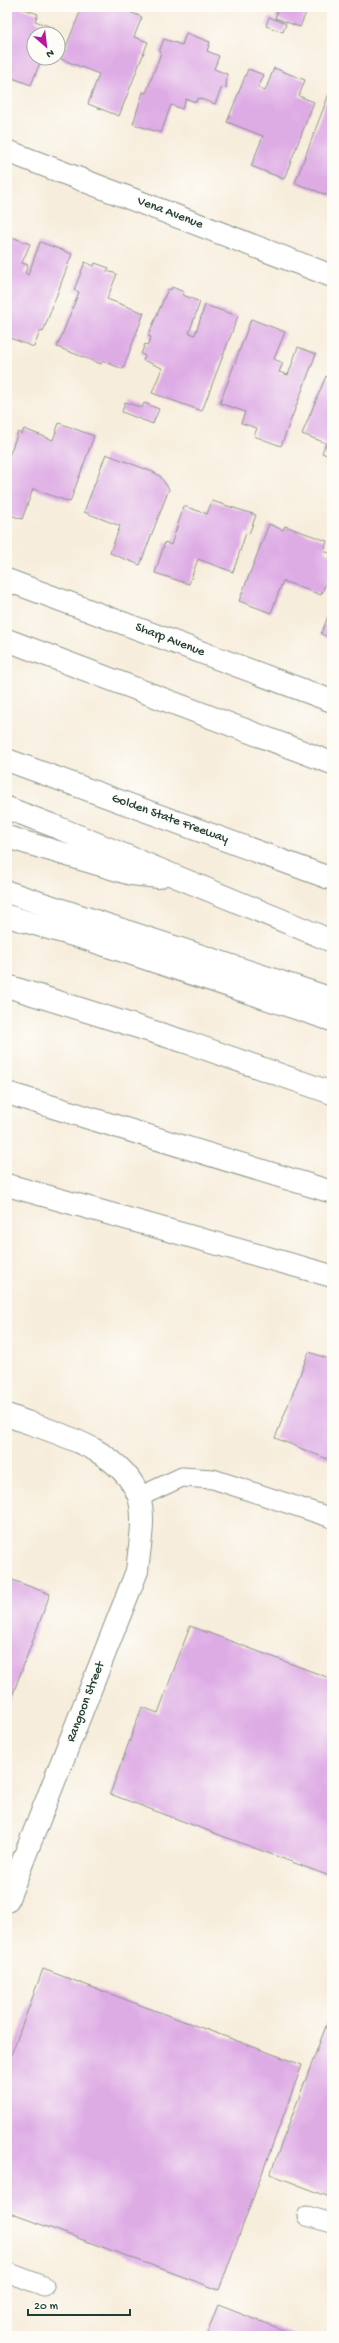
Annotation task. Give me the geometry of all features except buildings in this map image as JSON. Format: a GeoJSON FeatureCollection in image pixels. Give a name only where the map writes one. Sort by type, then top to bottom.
{"type":"FeatureCollection","features":[{"type":"Feature","properties":{"kind":"main road","name":"Vena Avenue"},"geometry":{"type":"LineString","coordinates":[[7,151],[332,276]]}},
{"type":"Feature","properties":{"kind":"main road","name":"Sharp Avenue"},"geometry":{"type":"LineString","coordinates":[[7,580],[332,701]]}},
{"type":"Feature","properties":{"kind":"main road"},"geometry":{"type":"LineString","coordinates":[[7,640],[332,763]]}},
{"type":"Feature","properties":{"kind":"main road","name":"Golden State Freeway"},"geometry":{"type":"LineString","coordinates":[[7,760],[332,879]]}},
{"type":"Feature","properties":{"kind":"main road"},"geometry":{"type":"LineString","coordinates":[[7,808],[332,941]]}},
{"type":"Feature","properties":{"kind":"main road"},"geometry":{"type":"LineString","coordinates":[[7,837],[131,874],[184,880]]}},
{"type":"Feature","properties":{"kind":"main road"},"geometry":{"type":"LineString","coordinates":[[7,892],[332,999]]}},
{"type":"Feature","properties":{"kind":"main road"},"geometry":{"type":"LineString","coordinates":[[7,916],[90,940],[332,1020]]}},
{"type":"Feature","properties":{"kind":"main road"},"geometry":{"type":"LineString","coordinates":[[7,986],[190,1043],[332,1093]]}},
{"type":"Feature","properties":{"kind":"main road"},"geometry":{"type":"LineString","coordinates":[[7,1094],[332,1192]]}},
{"type":"Feature","properties":{"kind":"main road"},"geometry":{"type":"LineString","coordinates":[[7,1185],[332,1276]]}},
{"type":"Feature","properties":{"kind":"main road"},"geometry":{"type":"LineString","coordinates":[[7,1415],[77,1442],[103,1455],[122,1470],[139,1497]]}},
{"type":"Feature","properties":{"kind":"main road","name":"Rangoon Street"},"geometry":{"type":"LineString","coordinates":[[7,1901],[13,1869],[137,1570],[142,1522],[139,1497]]}},
{"type":"Feature","properties":{"kind":"lane"},"geometry":{"type":"LineString","coordinates":[[139,1497],[182,1477],[213,1479],[332,1518]]}},
{"type":"Feature","properties":{"kind":"lane"},"geometry":{"type":"LineString","coordinates":[[307,2216],[332,2223]]}},
{"type":"Feature","properties":{"kind":"lane"},"geometry":{"type":"LineString","coordinates":[[7,2272],[44,2286]]}}]}
